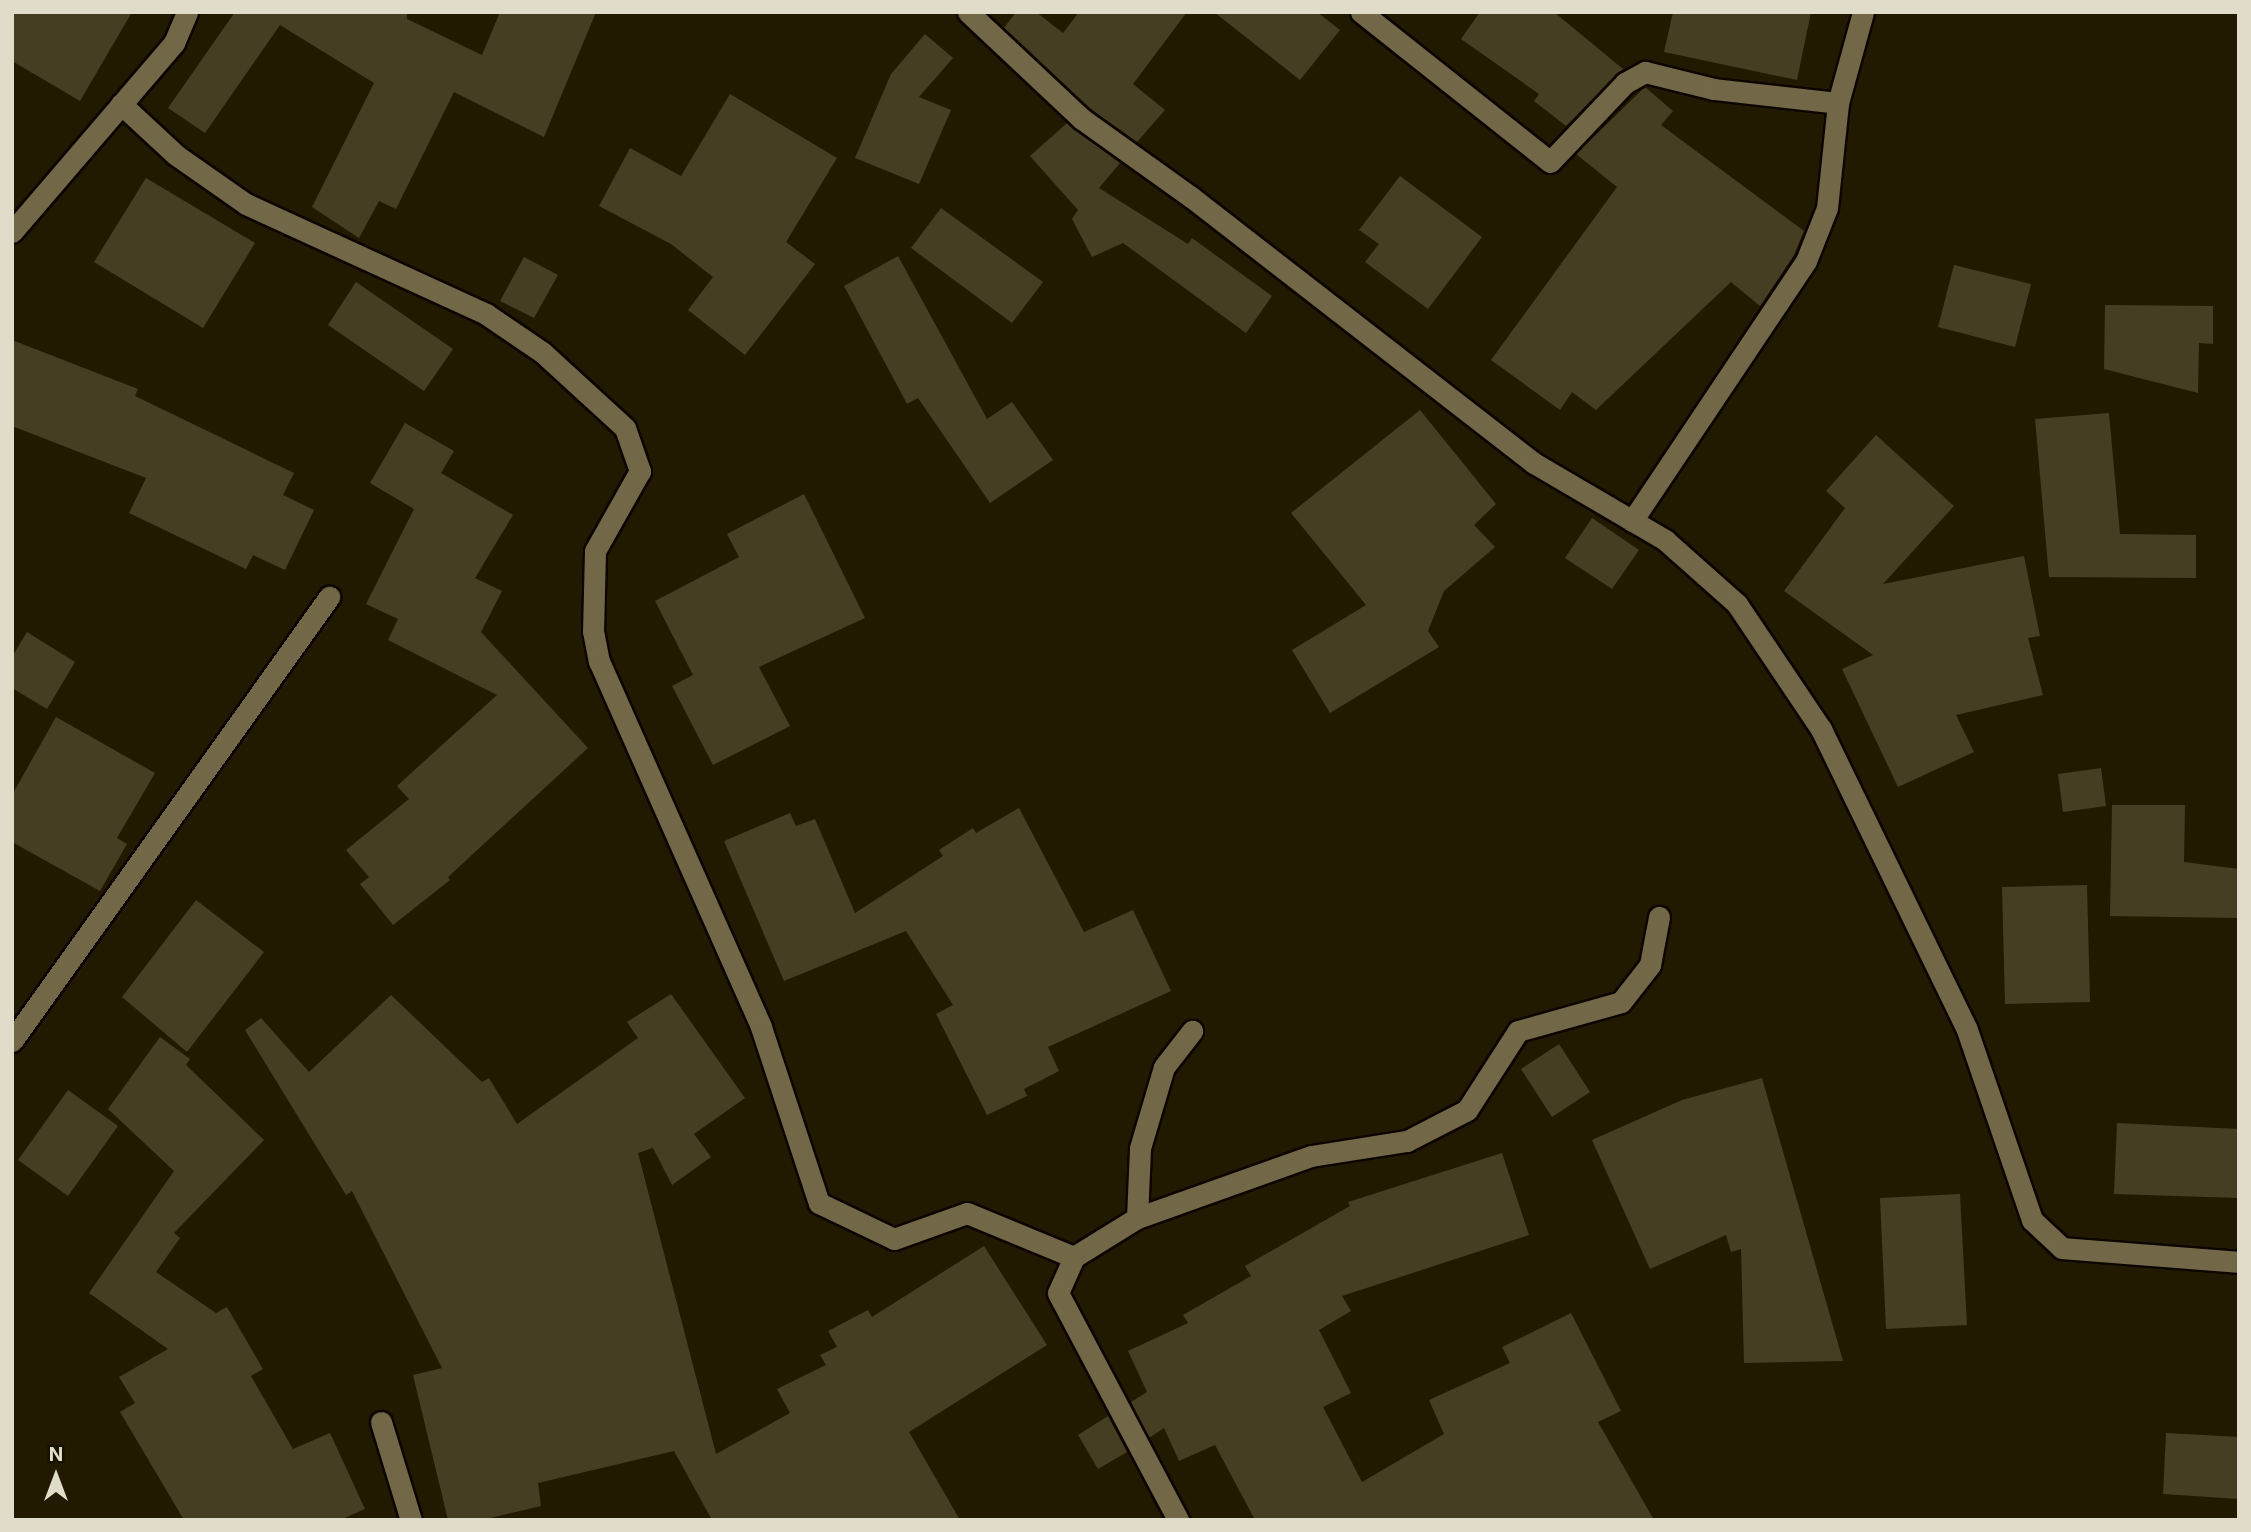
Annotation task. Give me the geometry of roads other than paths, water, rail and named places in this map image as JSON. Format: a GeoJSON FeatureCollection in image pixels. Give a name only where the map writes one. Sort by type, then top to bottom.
{"type":"FeatureCollection","features":[{"type":"Feature","properties":{"kind":"street"},"geometry":{"type":"LineString","coordinates":[[12,232],[174,43],[187,12]]}},
{"type":"Feature","properties":{"kind":"street"},"geometry":{"type":"LineString","coordinates":[[968,12],[1082,118],[1191,197],[1534,464],[1665,540],[1737,604],[1821,729],[1966,1027],[2032,1220],[2062,1248],[2239,1262]]}},
{"type":"Feature","properties":{"kind":"street"},"geometry":{"type":"LineString","coordinates":[[1361,12],[1550,162],[1625,83],[1645,72],[1714,89],[1839,103]]}},
{"type":"Feature","properties":{"kind":"street"},"geometry":{"type":"LineString","coordinates":[[1632,521],[1807,261],[1827,208],[1839,103],[1863,12]]}},
{"type":"Feature","properties":{"kind":"street"},"geometry":{"type":"LineString","coordinates":[[121,104],[176,155],[246,204],[486,314],[542,352],[625,428],[640,471],[595,551],[593,631],[599,661],[761,1027],[820,1203],[894,1240],[967,1213],[1074,1257]]}},
{"type":"Feature","properties":{"kind":"street"},"geometry":{"type":"LineString","coordinates":[[12,1041],[329,597]]}},
{"type":"Feature","properties":{"kind":"street"},"geometry":{"type":"LineString","coordinates":[[1178,1520],[1058,1293],[1074,1257],[1136,1217],[1311,1156],[1407,1141],[1467,1110],[1518,1031],[1621,1002],[1650,965],[1659,917]]}},
{"type":"Feature","properties":{"kind":"street"},"geometry":{"type":"LineString","coordinates":[[1136,1217],[1140,1148],[1164,1067],[1192,1031]]}},
{"type":"Feature","properties":{"kind":"street"},"geometry":{"type":"LineString","coordinates":[[382,1423],[411,1520]]}}]}
